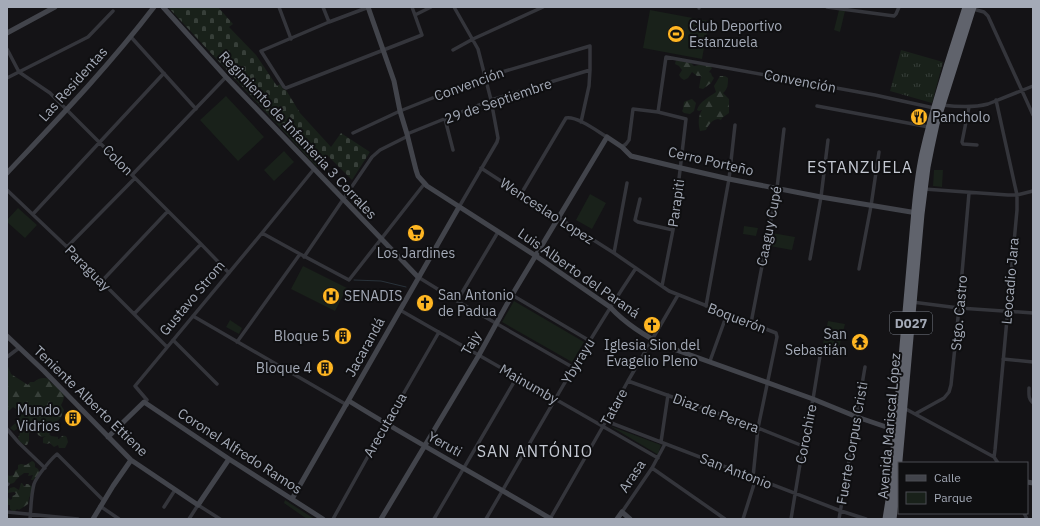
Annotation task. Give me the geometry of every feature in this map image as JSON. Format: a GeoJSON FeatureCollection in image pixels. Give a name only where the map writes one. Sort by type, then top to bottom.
{"type":"FeatureCollection","features":[{"type":"Feature","properties":{"kind":"highway","name":"Avenida Mariscal López"},"geometry":{"type":"LineString","coordinates":[[921,189],[942,105],[970,8]]}},
{"type":"Feature","properties":{"kind":"highway","name":"Avenida Mariscal López"},"geometry":{"type":"LineString","coordinates":[[886,519],[898,431],[921,189],[923,151],[934,108],[970,8]]}},
{"type":"Feature","properties":{"kind":"highway","name":"Avenida Mariscal López"},"geometry":{"type":"LineString","coordinates":[[899,462],[898,431],[903,407],[910,302]]}},
{"type":"Feature","properties":{"kind":"highway","name":"Avenida Mariscal López"},"geometry":{"type":"LineString","coordinates":[[893,519],[898,476]]}},
{"type":"Feature","properties":{"kind":"street"},"geometry":{"type":"LineString","coordinates":[[7,32],[55,7]]}},
{"type":"Feature","properties":{"kind":"street","name":"Las Residentas"},"geometry":{"type":"LineString","coordinates":[[7,173],[67,110],[131,37],[154,7]]}},
{"type":"Feature","properties":{"kind":"street","name":"Regimiento de Infanteria 3 Corrales"},"geometry":{"type":"LineString","coordinates":[[163,7],[226,78],[418,277]]}},
{"type":"Feature","properties":{"kind":"street"},"geometry":{"type":"LineString","coordinates":[[279,7],[291,39]]}},
{"type":"Feature","properties":{"kind":"street"},"geometry":{"type":"LineString","coordinates":[[323,7],[329,22]]}},
{"type":"Feature","properties":{"kind":"street"},"geometry":{"type":"LineString","coordinates":[[369,7],[329,22],[261,51],[284,87],[286,88],[422,35],[412,7]]}},
{"type":"Feature","properties":{"kind":"street","name":"Luis Alberto del Paraná"},"geometry":{"type":"LineString","coordinates":[[369,7],[394,81],[400,111],[416,170],[418,176],[425,183],[610,307],[619,317],[652,340],[898,431]]}},
{"type":"Feature","properties":{"kind":"street"},"geometry":{"type":"LineString","coordinates":[[415,15],[431,7]]}},
{"type":"Feature","properties":{"kind":"street"},"geometry":{"type":"LineString","coordinates":[[454,7],[478,49],[491,100],[498,138],[459,207]]}},
{"type":"Feature","properties":{"kind":"street"},"geometry":{"type":"LineString","coordinates":[[453,50],[473,39],[543,7]]}},
{"type":"Feature","properties":{"kind":"street"},"geometry":{"type":"LineString","coordinates":[[827,7],[894,16],[899,7]]}},
{"type":"Feature","properties":{"kind":"street"},"geometry":{"type":"LineString","coordinates":[[970,8],[984,12],[988,16],[1033,116]]}},
{"type":"Feature","properties":{"kind":"street"},"geometry":{"type":"LineString","coordinates":[[7,78],[88,36],[114,11]]}},
{"type":"Feature","properties":{"kind":"street"},"geometry":{"type":"LineString","coordinates":[[131,37],[196,109]]}},
{"type":"Feature","properties":{"kind":"street","name":"Convención"},"geometry":{"type":"LineString","coordinates":[[353,134],[400,111],[485,77],[590,46],[590,70]]}},
{"type":"Feature","properties":{"kind":"street","name":"Colon"},"geometry":{"type":"LineString","coordinates":[[7,49],[19,72],[50,93],[229,273]]}},
{"type":"Feature","properties":{"kind":"street","name":"Convención"},"geometry":{"type":"LineString","coordinates":[[658,112],[666,57],[875,95],[934,108]]}},
{"type":"Feature","properties":{"kind":"street"},"geometry":{"type":"LineString","coordinates":[[521,194],[566,118],[569,117],[581,122],[588,91],[590,70]]}},
{"type":"Feature","properties":{"kind":"street","name":"29 de Septiembre"},"geometry":{"type":"LineString","coordinates":[[304,257],[372,157],[380,150],[407,135],[491,100],[590,70]]}},
{"type":"Feature","properties":{"kind":"street"},"geometry":{"type":"LineString","coordinates":[[32,214],[164,73]]}},
{"type":"Feature","properties":{"kind":"street"},"geometry":{"type":"LineString","coordinates":[[67,247],[226,78]]}},
{"type":"Feature","properties":{"kind":"street"},"geometry":{"type":"LineString","coordinates":[[942,105],[969,107],[988,104],[1033,86]]}},
{"type":"Feature","properties":{"kind":"street","name":"Leocadio Jara"},"geometry":{"type":"LineString","coordinates":[[994,457],[1017,210],[1017,195],[996,100]]}},
{"type":"Feature","properties":{"kind":"street"},"geometry":{"type":"LineString","coordinates":[[817,106],[930,127]]}},
{"type":"Feature","properties":{"kind":"street"},"geometry":{"type":"LineString","coordinates":[[969,107],[962,142],[963,144],[977,145]]}},
{"type":"Feature","properties":{"kind":"street"},"geometry":{"type":"LineString","coordinates":[[622,147],[629,140],[633,109],[658,112]]}},
{"type":"Feature","properties":{"kind":"street","name":"Parapiti"},"geometry":{"type":"LineString","coordinates":[[658,112],[686,119],[681,168],[662,286]]}},
{"type":"Feature","properties":{"kind":"street"},"geometry":{"type":"LineString","coordinates":[[445,119],[453,150]]}},
{"type":"Feature","properties":{"kind":"street","name":"Cerro Porteño"},"geometry":{"type":"LineString","coordinates":[[581,122],[622,147],[631,156],[729,179],[918,214]]}},
{"type":"Feature","properties":{"kind":"street"},"geometry":{"type":"LineString","coordinates":[[706,306],[729,179],[735,125]]}},
{"type":"Feature","properties":{"kind":"street","name":"Caaguy Cupé"},"geometry":{"type":"LineString","coordinates":[[751,323],[777,188],[784,129]]}},
{"type":"Feature","properties":{"kind":"street","name":"Tajy"},"geometry":{"type":"LineString","coordinates":[[381,519],[606,137]]}},
{"type":"Feature","properties":{"kind":"street"},"geometry":{"type":"LineString","coordinates":[[810,259],[821,197],[828,140]]}},
{"type":"Feature","properties":{"kind":"street"},"geometry":{"type":"LineString","coordinates":[[859,269],[871,206],[879,152]]}},
{"type":"Feature","properties":{"kind":"street","name":"Wenceslao Lopez"},"geometry":{"type":"LineString","coordinates":[[481,168],[614,253]]}},
{"type":"Feature","properties":{"kind":"street","name":"Gustavo Strom"},"geometry":{"type":"LineString","coordinates":[[144,402],[147,400],[135,386],[314,169]]}},
{"type":"Feature","properties":{"kind":"street"},"geometry":{"type":"LineString","coordinates":[[262,233],[304,257],[350,280],[425,183]]}},
{"type":"Feature","properties":{"kind":"street"},"geometry":{"type":"LineString","coordinates":[[614,253],[627,183]]}},
{"type":"Feature","properties":{"kind":"street"},"geometry":{"type":"LineString","coordinates":[[921,189],[1008,195],[1017,195],[1033,191]]}},
{"type":"Feature","properties":{"kind":"street","name":"Paraguay"},"geometry":{"type":"LineString","coordinates":[[7,190],[67,247],[167,347]]}},
{"type":"Feature","properties":{"kind":"street","name":"Stgo. Castro"},"geometry":{"type":"LineString","coordinates":[[915,414],[944,398],[949,392],[951,385],[960,308],[969,193]]}},
{"type":"Feature","properties":{"kind":"street"},"geometry":{"type":"LineString","coordinates":[[640,199],[635,220],[672,230]]}},
{"type":"Feature","properties":{"kind":"street","name":"Jacarandá"},"geometry":{"type":"LineString","coordinates":[[292,499],[459,207]]}},
{"type":"Feature","properties":{"kind":"street"},"geometry":{"type":"LineString","coordinates":[[102,282],[168,211]]}},
{"type":"Feature","properties":{"kind":"street"},"geometry":{"type":"LineString","coordinates":[[457,301],[498,232]]}},
{"type":"Feature","properties":{"kind":"street"},"geometry":{"type":"LineString","coordinates":[[134,314],[201,244]]}},
{"type":"Feature","properties":{"kind":"street","name":"Boquerón"},"geometry":{"type":"LineString","coordinates":[[614,253],[669,291],[776,333],[777,337],[758,428],[754,478],[743,519]]}},
{"type":"Feature","properties":{"kind":"street"},"geometry":{"type":"LineString","coordinates":[[237,342],[300,254]]}},
{"type":"Feature","properties":{"kind":"street","name":"Ybyrayu"},"geometry":{"type":"LineString","coordinates":[[486,519],[610,307],[636,268]]}},
{"type":"Feature","properties":{"kind":"street"},"geometry":{"type":"LineString","coordinates":[[418,277],[574,368]]}},
{"type":"Feature","properties":{"kind":"street"},"geometry":{"type":"LineString","coordinates":[[512,295],[590,341]]}},
{"type":"Feature","properties":{"kind":"street","name":"Tatare"},"geometry":{"type":"LineString","coordinates":[[550,519],[628,380],[678,295]]}},
{"type":"Feature","properties":{"kind":"street"},"geometry":{"type":"LineString","coordinates":[[910,302],[1033,314]]}},
{"type":"Feature","properties":{"kind":"street","name":"Mainumby"},"geometry":{"type":"LineString","coordinates":[[400,310],[658,458]]}},
{"type":"Feature","properties":{"kind":"street"},"geometry":{"type":"LineString","coordinates":[[710,361],[728,314]]}},
{"type":"Feature","properties":{"kind":"street","name":"Yeruti"},"geometry":{"type":"LineString","coordinates":[[192,316],[503,490],[550,519]]}},
{"type":"Feature","properties":{"kind":"street","name":"Arecutacua"},"geometry":{"type":"LineString","coordinates":[[332,519],[439,332]]}},
{"type":"Feature","properties":{"kind":"street","name":"Teniente Alberto Ettiene"},"geometry":{"type":"LineString","coordinates":[[7,336],[131,460],[220,519]]}},
{"type":"Feature","properties":{"kind":"street"},"geometry":{"type":"LineString","coordinates":[[173,340],[217,384]]}},
{"type":"Feature","properties":{"kind":"street"},"geometry":{"type":"LineString","coordinates":[[7,357],[19,348]]}},
{"type":"Feature","properties":{"kind":"street","name":"Corochire"},"geometry":{"type":"LineString","coordinates":[[791,519],[803,446],[822,350]]}},
{"type":"Feature","properties":{"kind":"street"},"geometry":{"type":"LineString","coordinates":[[1003,359],[1033,362]]}},
{"type":"Feature","properties":{"kind":"street","name":"Fuerte Corpus Cristi"},"geometry":{"type":"LineString","coordinates":[[839,519],[865,367]]}},
{"type":"Feature","properties":{"kind":"street"},"geometry":{"type":"LineString","coordinates":[[434,519],[517,377]]}},
{"type":"Feature","properties":{"kind":"street","name":"Diaz de Perera"},"geometry":{"type":"LineString","coordinates":[[628,380],[803,446]]}},
{"type":"Feature","properties":{"kind":"street"},"geometry":{"type":"LineString","coordinates":[[1029,388],[1029,398],[1033,403]]}},
{"type":"Feature","properties":{"kind":"street","name":"Arasa"},"geometry":{"type":"LineString","coordinates":[[617,519],[658,458],[663,443],[668,395]]}},
{"type":"Feature","properties":{"kind":"street"},"geometry":{"type":"LineString","coordinates":[[108,437],[144,402]]}},
{"type":"Feature","properties":{"kind":"street","name":"Coronel Alfredo Ramos"},"geometry":{"type":"LineString","coordinates":[[144,402],[229,459],[323,519]]}},
{"type":"Feature","properties":{"kind":"street"},"geometry":{"type":"LineString","coordinates":[[903,407],[994,457],[997,462]]}},
{"type":"Feature","properties":{"kind":"street","name":"San Antonio"},"geometry":{"type":"LineString","coordinates":[[606,421],[840,511],[866,519]]}},
{"type":"Feature","properties":{"kind":"street"},"geometry":{"type":"LineString","coordinates":[[7,429],[45,468]]}},
{"type":"Feature","properties":{"kind":"street"},"geometry":{"type":"LineString","coordinates":[[30,519],[35,482],[56,455],[58,455],[104,501]]}},
{"type":"Feature","properties":{"kind":"street"},"geometry":{"type":"LineString","coordinates":[[189,519],[229,459]]}},
{"type":"Feature","properties":{"kind":"street"},"geometry":{"type":"LineString","coordinates":[[93,519],[131,460]]}},
{"type":"Feature","properties":{"kind":"street"},"geometry":{"type":"LineString","coordinates":[[652,468],[725,519]]}},
{"type":"Feature","properties":{"kind":"street"},"geometry":{"type":"LineString","coordinates":[[164,507],[175,490]]}},
{"type":"Feature","properties":{"kind":"street"},"geometry":{"type":"LineString","coordinates":[[100,506],[119,519]]}},
{"type":"Feature","properties":{"kind":"street"},"geometry":{"type":"LineString","coordinates":[[7,512],[78,519]]}},
{"type":"Feature","properties":{"kind":"street"},"geometry":{"type":"LineString","coordinates":[[622,512],[630,519]]}},
{"type":"Feature","properties":{"kind":"green space"},"geometry":{"type":"Polygon","coordinates":[[[168,7],[218,7],[233,24],[229,27],[256,55],[277,86],[280,84],[283,89],[286,90],[300,113],[331,147],[341,133],[370,152],[352,180],[327,155],[317,167],[168,7]]]}},
{"type":"Feature","properties":{"kind":"green space","name":"Club Deportivo Estanzuela"},"geometry":{"type":"Polygon","coordinates":[[[650,10],[709,21],[702,59],[643,48],[650,10]]]}},
{"type":"Feature","properties":{"kind":"green space"},"geometry":{"type":"Polygon","coordinates":[[[839,10],[845,11],[840,32],[834,30],[839,10]]]}},
{"type":"Feature","properties":{"kind":"green space"},"geometry":{"type":"Polygon","coordinates":[[[901,50],[943,62],[932,103],[890,91],[901,50]]]}},
{"type":"Feature","properties":{"kind":"green space"},"geometry":{"type":"Polygon","coordinates":[[[676,60],[691,63],[694,66],[709,63],[712,68],[709,72],[714,78],[711,83],[703,89],[699,88],[701,76],[697,76],[692,72],[688,78],[684,80],[679,75],[682,70],[675,64],[676,60]]]}},
{"type":"Feature","properties":{"kind":"green space"},"geometry":{"type":"Polygon","coordinates":[[[720,76],[725,76],[728,78],[727,88],[723,93],[729,99],[729,113],[721,120],[718,119],[712,121],[706,130],[700,131],[699,120],[702,110],[697,110],[698,107],[702,102],[716,92],[714,86],[720,76]]]}},
{"type":"Feature","properties":{"kind":"green space"},"geometry":{"type":"Polygon","coordinates":[[[226,96],[264,137],[238,161],[200,120],[226,96]]]}},
{"type":"Feature","properties":{"kind":"green space"},"geometry":{"type":"Polygon","coordinates":[[[692,99],[696,103],[694,111],[690,114],[684,113],[682,111],[684,102],[692,99]]]}},
{"type":"Feature","properties":{"kind":"green space"},"geometry":{"type":"Polygon","coordinates":[[[284,151],[294,162],[274,181],[264,170],[284,151]]]}},
{"type":"Feature","properties":{"kind":"green space"},"geometry":{"type":"Polygon","coordinates":[[[934,170],[943,170],[942,187],[933,186],[934,170]]]}},
{"type":"Feature","properties":{"kind":"green space"},"geometry":{"type":"Polygon","coordinates":[[[590,194],[606,203],[592,229],[576,220],[590,194]]]}},
{"type":"Feature","properties":{"kind":"green space"},"geometry":{"type":"Polygon","coordinates":[[[18,208],[37,225],[25,238],[7,222],[7,220],[18,208]]]}},
{"type":"Feature","properties":{"kind":"green space"},"geometry":{"type":"Polygon","coordinates":[[[744,226],[758,228],[756,236],[743,234],[744,226]]]}},
{"type":"Feature","properties":{"kind":"green space"},"geometry":{"type":"Polygon","coordinates":[[[772,233],[795,237],[792,250],[770,246],[772,233]]]}},
{"type":"Feature","properties":{"kind":"green space"},"geometry":{"type":"Polygon","coordinates":[[[303,266],[347,288],[335,311],[291,289],[303,266]]]}},
{"type":"Feature","properties":{"kind":"green space"},"geometry":{"type":"Polygon","coordinates":[[[514,301],[584,342],[572,362],[502,322],[514,301]]]}},
{"type":"Feature","properties":{"kind":"green space"},"geometry":{"type":"Polygon","coordinates":[[[230,320],[242,328],[239,334],[226,327],[230,320]]]}},
{"type":"Feature","properties":{"kind":"green space"},"geometry":{"type":"Polygon","coordinates":[[[828,321],[845,324],[838,352],[822,348],[828,321]]]}},
{"type":"Feature","properties":{"kind":"green space"},"geometry":{"type":"Polygon","coordinates":[[[7,364],[11,374],[28,385],[30,382],[47,378],[65,393],[61,405],[64,410],[62,416],[54,423],[54,428],[49,434],[51,436],[58,437],[58,439],[62,436],[66,436],[68,442],[65,448],[59,448],[58,445],[54,447],[50,443],[43,443],[43,438],[46,436],[42,437],[38,435],[37,431],[39,424],[29,433],[29,441],[27,445],[20,442],[18,438],[20,433],[24,431],[24,428],[28,425],[25,421],[14,431],[10,428],[19,420],[20,415],[19,411],[13,407],[7,411],[7,364]]]}},
{"type":"Feature","properties":{"kind":"green space"},"geometry":{"type":"Polygon","coordinates":[[[610,426],[661,445],[658,454],[657,454],[610,426]]]}},
{"type":"Feature","properties":{"kind":"green space"},"geometry":{"type":"Polygon","coordinates":[[[32,461],[40,473],[33,480],[31,480],[33,475],[28,476],[29,473],[24,473],[13,483],[7,483],[7,475],[14,475],[15,471],[18,469],[18,465],[26,465],[32,461]]]}},
{"type":"Feature","properties":{"kind":"green space"},"geometry":{"type":"Polygon","coordinates":[[[21,483],[25,487],[26,484],[28,484],[34,488],[28,504],[14,512],[10,509],[10,505],[7,505],[7,496],[10,500],[16,493],[7,492],[10,488],[14,487],[19,490],[21,483]]]}},
{"type":"Feature","properties":{"kind":"green space"},"geometry":{"type":"Polygon","coordinates":[[[285,500],[313,518],[307,519],[284,503],[285,500]]]}},
{"type":"Feature","properties":{"kind":"waterway"},"geometry":{"type":"LineString","coordinates":[[354,280],[381,281],[406,287]]}},
{"type":"Feature","properties":{"kind":"place","name":"Club Deportivo Estanzuela"},"geometry":{"type":"Point","coordinates":[676,34]}},
{"type":"Feature","properties":{"kind":"place","name":"Pancholo"},"geometry":{"type":"Point","coordinates":[919,117]}},
{"type":"Feature","properties":{"kind":"place","name":"Los Jardines"},"geometry":{"type":"Point","coordinates":[416,233]}},
{"type":"Feature","properties":{"kind":"place","name":"SENADIS"},"geometry":{"type":"Point","coordinates":[331,296]}},
{"type":"Feature","properties":{"kind":"place","name":"San Antonio de Padua"},"geometry":{"type":"Point","coordinates":[425,303]}},
{"type":"Feature","properties":{"kind":"place","name":"Iglesia Sion del Evagelio Pleno"},"geometry":{"type":"Point","coordinates":[652,325]}},
{"type":"Feature","properties":{"kind":"place","name":"Bloque 5"},"geometry":{"type":"Point","coordinates":[343,336]}},
{"type":"Feature","properties":{"kind":"place","name":"San Sebastián"},"geometry":{"type":"Point","coordinates":[860,342]}},
{"type":"Feature","properties":{"kind":"place","name":"Bloque 4"},"geometry":{"type":"Point","coordinates":[325,368]}},
{"type":"Feature","properties":{"kind":"place","name":"Mundo Vidrios"},"geometry":{"type":"Point","coordinates":[73,418]}},
{"type":"Feature","properties":{"kind":"district","name":"ESTANZUELA"},"geometry":{"type":"Point","coordinates":[860,167]}},
{"type":"Feature","properties":{"kind":"district","name":"SAN ANTÓNIO"},"geometry":{"type":"Point","coordinates":[535,451]}}]}
